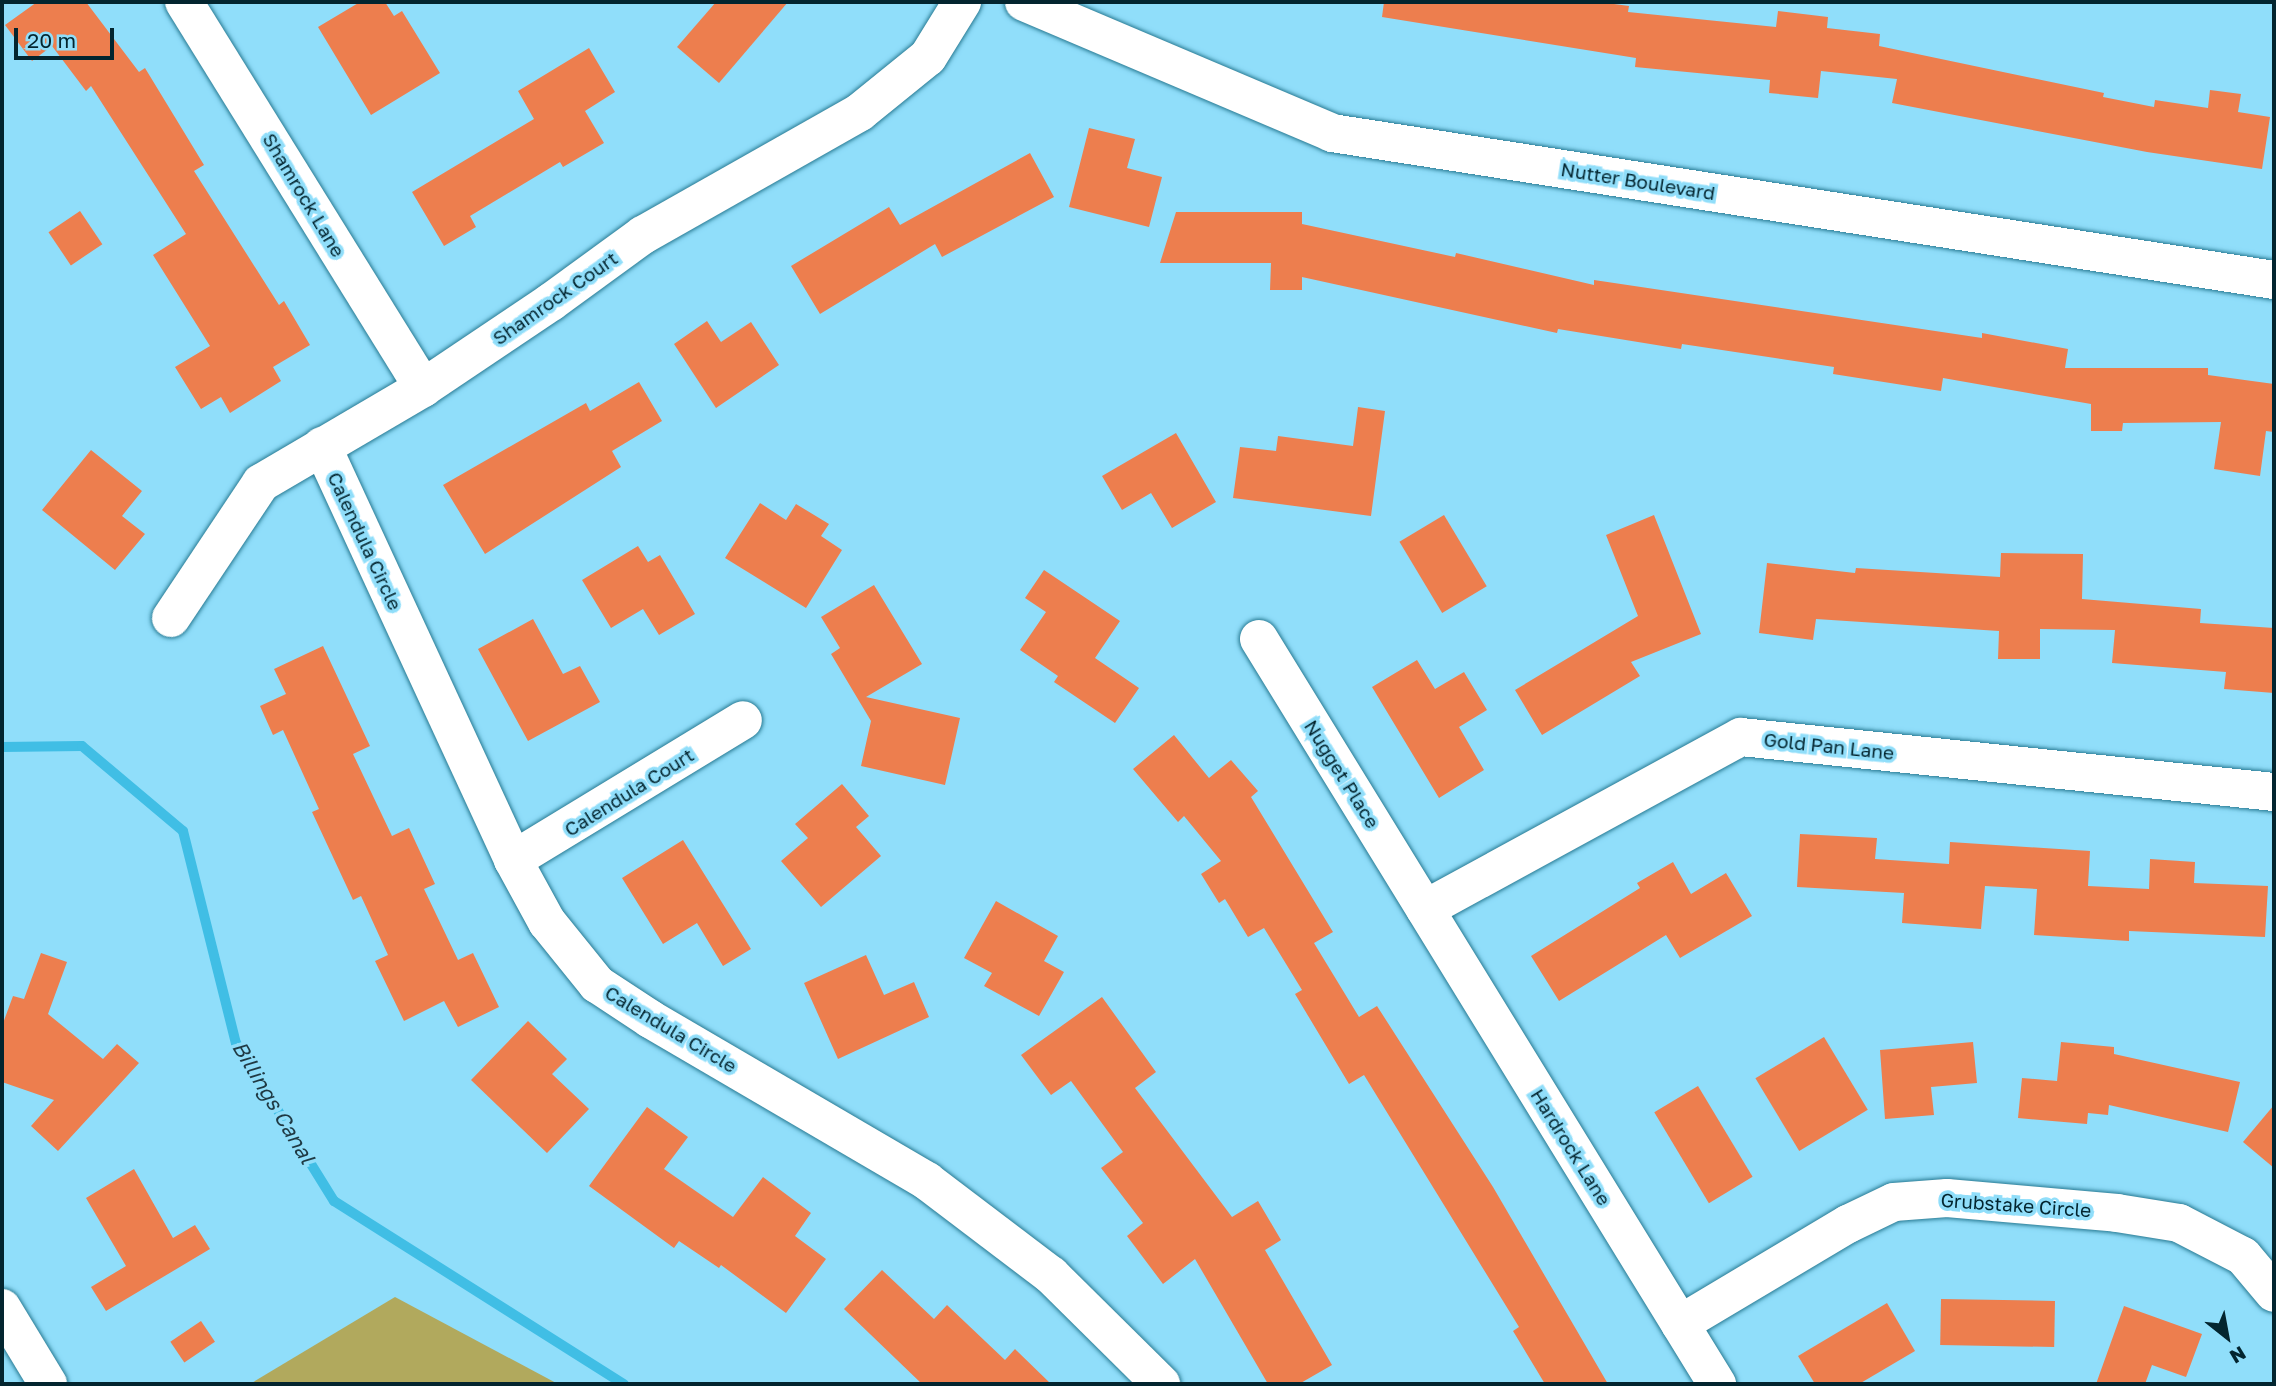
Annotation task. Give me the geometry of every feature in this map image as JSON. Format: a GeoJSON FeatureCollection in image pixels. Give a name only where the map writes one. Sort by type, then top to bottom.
{"type":"FeatureCollection","features":[{"type":"Feature","properties":{"kind":"street","name":"Shamrock Lane"},"geometry":{"type":"LineString","coordinates":[[184,2],[423,388]]}},
{"type":"Feature","properties":{"kind":"street","name":"Shamrock Court"},"geometry":{"type":"LineString","coordinates":[[171,618],[261,483],[423,388],[643,235],[860,112],[928,57],[962,2]]}},
{"type":"Feature","properties":{"kind":"street","name":"Nutter Boulevard"},"geometry":{"type":"LineString","coordinates":[[1024,2],[1332,133],[2274,280]]}},
{"type":"Feature","properties":{"kind":"street","name":"Calendula Circle"},"geometry":{"type":"LineString","coordinates":[[322,446],[513,860],[547,922],[597,984],[650,1019],[928,1181],[1051,1275],[1161,1384]]}},
{"type":"Feature","properties":{"kind":"street","name":"Nugget Place"},"geometry":{"type":"LineString","coordinates":[[1259,639],[1425,909]]}},
{"type":"Feature","properties":{"kind":"street","name":"Calendula Court"},"geometry":{"type":"LineString","coordinates":[[513,860],[543,845],[743,720]]}},
{"type":"Feature","properties":{"kind":"street","name":"Gold Pan Lane"},"geometry":{"type":"LineString","coordinates":[[1425,909],[1741,737],[2274,792]]}},
{"type":"Feature","properties":{"kind":"street","name":"Hardrock Lane"},"geometry":{"type":"LineString","coordinates":[[1425,909],[1717,1384]]}},
{"type":"Feature","properties":{"kind":"street","name":"Grubstake Circle"},"geometry":{"type":"LineString","coordinates":[[1680,1324],[1848,1224],[1894,1202],[1947,1198],[2117,1213],[2179,1223],[2243,1256],[2274,1293]]}},
{"type":"Feature","properties":{"kind":"street"},"geometry":{"type":"LineString","coordinates":[[2,1308],[48,1384]]}},
{"type":"Feature","properties":{"kind":"shaded area"},"geometry":{"type":"Polygon","coordinates":[[[395,1297],[558,1384],[250,1384],[395,1297]]]}},
{"type":"Feature","properties":{"kind":"building"},"geometry":{"type":"Polygon","coordinates":[[[37,2],[86,2],[139,72],[145,68],[204,165],[194,171],[279,305],[284,301],[310,345],[273,367],[281,381],[230,413],[221,397],[201,409],[175,367],[210,346],[153,255],[186,234],[91,86],[86,91],[52,46],[32,61],[5,25],[37,2]]]}},
{"type":"Feature","properties":{"kind":"building"},"geometry":{"type":"Polygon","coordinates":[[[360,2],[385,2],[394,16],[402,11],[440,73],[371,115],[318,27],[360,2]]]}},
{"type":"Feature","properties":{"kind":"building"},"geometry":{"type":"Polygon","coordinates":[[[716,2],[788,2],[719,83],[677,47],[716,2]]]}},
{"type":"Feature","properties":{"kind":"building"},"geometry":{"type":"Polygon","coordinates":[[[1384,2],[1599,2],[1629,6],[1628,12],[1776,27],[1778,11],[1828,17],[1827,28],[1880,34],[1879,46],[2104,93],[2103,97],[2154,107],[2155,100],[2208,108],[2210,90],[2241,94],[2238,112],[2270,117],[2262,169],[2147,152],[1892,103],[1897,79],[1821,71],[1818,98],[1769,93],[1770,80],[1635,67],[1636,58],[1382,17],[1384,2]]]}},
{"type":"Feature","properties":{"kind":"building"},"geometry":{"type":"Polygon","coordinates":[[[589,48],[615,92],[585,111],[604,143],[563,167],[560,162],[470,216],[476,227],[444,246],[412,192],[534,119],[518,91],[589,48]]]}},
{"type":"Feature","properties":{"kind":"building"},"geometry":{"type":"Polygon","coordinates":[[[1089,128],[1135,139],[1127,168],[1162,177],[1149,227],[1069,207],[1089,128]]]}},
{"type":"Feature","properties":{"kind":"building"},"geometry":{"type":"Polygon","coordinates":[[[1030,153],[1054,197],[942,257],[935,244],[820,314],[791,266],[889,207],[900,225],[1030,153]]]}},
{"type":"Feature","properties":{"kind":"building"},"geometry":{"type":"Polygon","coordinates":[[[80,211],[102,244],[71,265],[48,232],[80,211]]]}},
{"type":"Feature","properties":{"kind":"building"},"geometry":{"type":"Polygon","coordinates":[[[1176,212],[1302,212],[1302,224],[1455,257],[1456,253],[1594,285],[1594,280],[1982,338],[1982,333],[2068,349],[2065,368],[2208,368],[2208,375],[2274,384],[2274,432],[2266,431],[2260,476],[2214,469],[2221,422],[2123,423],[2122,431],[2091,431],[2091,404],[1943,378],[1941,391],[1833,374],[1834,367],[1682,344],[1681,349],[1558,329],[1557,333],[1302,277],[1302,290],[1270,290],[1271,263],[1160,263],[1176,212]]]}},
{"type":"Feature","properties":{"kind":"building"},"geometry":{"type":"Polygon","coordinates":[[[707,321],[721,342],[751,322],[779,365],[716,408],[674,344],[707,321]]]}},
{"type":"Feature","properties":{"kind":"building"},"geometry":{"type":"Polygon","coordinates":[[[639,382],[662,421],[612,451],[621,467],[485,554],[443,485],[586,403],[590,411],[639,382]]]}},
{"type":"Feature","properties":{"kind":"building"},"geometry":{"type":"Polygon","coordinates":[[[1358,407],[1385,411],[1371,516],[1233,498],[1240,447],[1276,451],[1278,436],[1353,446],[1358,407]]]}},
{"type":"Feature","properties":{"kind":"building"},"geometry":{"type":"Polygon","coordinates":[[[1176,433],[1216,502],[1172,528],[1151,493],[1122,510],[1102,476],[1176,433]]]}},
{"type":"Feature","properties":{"kind":"building"},"geometry":{"type":"Polygon","coordinates":[[[91,450],[142,491],[122,516],[145,534],[115,570],[42,510],[91,450]]]}},
{"type":"Feature","properties":{"kind":"building"},"geometry":{"type":"Polygon","coordinates":[[[760,503],[786,520],[796,504],[829,524],[821,536],[842,550],[806,608],[725,558],[760,503]]]}},
{"type":"Feature","properties":{"kind":"building"},"geometry":{"type":"Polygon","coordinates":[[[1444,515],[1487,586],[1442,613],[1399,542],[1444,515]]]}},
{"type":"Feature","properties":{"kind":"building"},"geometry":{"type":"Polygon","coordinates":[[[1654,515],[1701,634],[1631,662],[1640,676],[1542,735],[1515,690],[1638,616],[1606,535],[1654,515]]]}},
{"type":"Feature","properties":{"kind":"building"},"geometry":{"type":"Polygon","coordinates":[[[638,546],[648,562],[660,555],[695,614],[659,635],[643,609],[611,628],[582,580],[638,546]]]}},
{"type":"Feature","properties":{"kind":"building"},"geometry":{"type":"Polygon","coordinates":[[[2001,553],[2083,554],[2082,599],[2201,609],[2200,623],[2274,628],[2274,693],[2224,689],[2226,672],[2112,663],[2115,630],[2040,629],[2040,659],[1998,659],[1999,631],[1816,619],[1813,640],[1759,633],[1767,563],[1855,573],[1856,568],[2000,577],[2001,553]]]}},
{"type":"Feature","properties":{"kind":"building"},"geometry":{"type":"Polygon","coordinates":[[[1044,570],[1120,621],[1095,658],[1139,688],[1115,723],[1054,682],[1058,676],[1020,650],[1046,612],[1025,598],[1044,570]]]}},
{"type":"Feature","properties":{"kind":"building"},"geometry":{"type":"Polygon","coordinates":[[[874,585],[922,664],[866,697],[960,718],[945,785],[861,766],[871,721],[831,654],[840,648],[821,617],[874,585]]]}},
{"type":"Feature","properties":{"kind":"building"},"geometry":{"type":"Polygon","coordinates":[[[533,619],[563,674],[580,666],[600,702],[528,741],[478,649],[533,619]]]}},
{"type":"Feature","properties":{"kind":"building"},"geometry":{"type":"Polygon","coordinates":[[[323,646],[370,746],[353,754],[392,836],[409,828],[435,884],[424,889],[458,960],[473,953],[499,1007],[458,1027],[444,1001],[404,1021],[375,961],[388,955],[361,896],[353,900],[312,812],[319,809],[283,730],[273,735],[260,706],[286,694],[274,669],[323,646]]]}},
{"type":"Feature","properties":{"kind":"building"},"geometry":{"type":"Polygon","coordinates":[[[1417,660],[1435,689],[1464,672],[1487,710],[1459,727],[1484,770],[1439,798],[1372,687],[1417,660]]]}},
{"type":"Feature","properties":{"kind":"building"},"geometry":{"type":"Polygon","coordinates":[[[1174,735],[1209,778],[1231,760],[1258,791],[1251,797],[1333,932],[1314,943],[1359,1017],[1377,1006],[1493,1187],[1608,1384],[1545,1384],[1513,1331],[1519,1327],[1364,1075],[1349,1084],[1295,994],[1302,990],[1264,928],[1248,937],[1225,899],[1219,903],[1201,874],[1221,861],[1184,816],[1178,822],[1133,769],[1174,735]]]}},
{"type":"Feature","properties":{"kind":"building"},"geometry":{"type":"Polygon","coordinates":[[[842,784],[869,816],[856,827],[881,856],[821,907],[781,861],[808,838],[795,824],[842,784]]]}},
{"type":"Feature","properties":{"kind":"building"},"geometry":{"type":"Polygon","coordinates":[[[1800,834],[1877,838],[1875,859],[1949,864],[1950,842],[2090,851],[2088,886],[2149,889],[2150,859],[2195,862],[2194,883],[2268,886],[2265,937],[2129,931],[2129,941],[2034,935],[2037,889],[1985,886],[1981,929],[1902,923],[1904,893],[1797,887],[1800,834]]]}},
{"type":"Feature","properties":{"kind":"building"},"geometry":{"type":"Polygon","coordinates":[[[683,840],[751,949],[723,966],[697,923],[663,944],[622,878],[683,840]]]}},
{"type":"Feature","properties":{"kind":"building"},"geometry":{"type":"Polygon","coordinates":[[[1673,862],[1691,894],[1726,873],[1752,916],[1680,958],[1666,935],[1559,1001],[1531,956],[1640,888],[1637,883],[1673,862]]]}},
{"type":"Feature","properties":{"kind":"building"},"geometry":{"type":"Polygon","coordinates":[[[996,901],[1058,936],[1044,961],[1064,972],[1039,1016],[984,986],[992,973],[964,958],[996,901]]]}},
{"type":"Feature","properties":{"kind":"building"},"geometry":{"type":"Polygon","coordinates":[[[41,953],[67,962],[48,1014],[103,1059],[117,1044],[139,1063],[58,1151],[31,1126],[54,1100],[2,1082],[2,1026],[13,996],[24,999],[41,953]]]}},
{"type":"Feature","properties":{"kind":"building"},"geometry":{"type":"Polygon","coordinates":[[[866,955],[884,995],[914,982],[929,1017],[838,1059],[804,983],[866,955]]]}},
{"type":"Feature","properties":{"kind":"building"},"geometry":{"type":"Polygon","coordinates":[[[1102,997],[1156,1072],[1135,1088],[1232,1217],[1258,1201],[1281,1240],[1265,1250],[1332,1365],[1299,1384],[1268,1384],[1195,1259],[1163,1284],[1127,1236],[1143,1223],[1101,1168],[1123,1152],[1071,1081],[1051,1095],[1021,1055],[1102,997]]]}},
{"type":"Feature","properties":{"kind":"building"},"geometry":{"type":"Polygon","coordinates":[[[528,1021],[567,1059],[552,1074],[589,1109],[547,1153],[471,1080],[528,1021]]]}},
{"type":"Feature","properties":{"kind":"building"},"geometry":{"type":"Polygon","coordinates":[[[1824,1037],[1868,1110],[1799,1151],[1755,1078],[1824,1037]]]}},
{"type":"Feature","properties":{"kind":"building"},"geometry":{"type":"Polygon","coordinates":[[[1973,1042],[1977,1083],[1931,1087],[1934,1115],[1885,1119],[1880,1050],[1973,1042]]]}},
{"type":"Feature","properties":{"kind":"building"},"geometry":{"type":"Polygon","coordinates":[[[2061,1042],[2114,1047],[2114,1054],[2240,1082],[2228,1132],[2109,1105],[2108,1115],[2088,1113],[2087,1124],[2018,1118],[2022,1078],[2057,1081],[2061,1042]]]}},
{"type":"Feature","properties":{"kind":"building"},"geometry":{"type":"Polygon","coordinates":[[[1698,1086],[1753,1177],[1709,1203],[1654,1112],[1698,1086]]]}},
{"type":"Feature","properties":{"kind":"building"},"geometry":{"type":"Polygon","coordinates":[[[2274,1105],[2274,1168],[2243,1142],[2274,1105]]]}},
{"type":"Feature","properties":{"kind":"building"},"geometry":{"type":"Polygon","coordinates":[[[647,1107],[688,1137],[664,1169],[733,1217],[763,1177],[811,1213],[795,1236],[826,1259],[786,1313],[721,1265],[719,1268],[679,1241],[674,1248],[589,1186],[647,1107]]]}},
{"type":"Feature","properties":{"kind":"building"},"geometry":{"type":"Polygon","coordinates":[[[134,1169],[173,1238],[195,1225],[210,1249],[106,1311],[91,1287],[126,1266],[86,1198],[134,1169]]]}},
{"type":"Feature","properties":{"kind":"building"},"geometry":{"type":"Polygon","coordinates":[[[882,1270],[934,1319],[947,1305],[1005,1360],[1015,1349],[1051,1384],[922,1384],[844,1309],[882,1270]]]}},
{"type":"Feature","properties":{"kind":"building"},"geometry":{"type":"Polygon","coordinates":[[[1941,1299],[2055,1301],[2054,1347],[1940,1345],[1941,1299]]]}},
{"type":"Feature","properties":{"kind":"building"},"geometry":{"type":"Polygon","coordinates":[[[1887,1303],[1915,1351],[1859,1384],[1815,1384],[1798,1356],[1887,1303]]]}},
{"type":"Feature","properties":{"kind":"building"},"geometry":{"type":"Polygon","coordinates":[[[2124,1306],[2202,1334],[2186,1377],[2152,1365],[2145,1384],[2096,1384],[2124,1306]]]}},
{"type":"Feature","properties":{"kind":"building"},"geometry":{"type":"Polygon","coordinates":[[[201,1321],[215,1342],[184,1362],[170,1342],[201,1321]]]}},
{"type":"Feature","properties":{"kind":"waterway","name":"Billings Canal"},"geometry":{"type":"LineString","coordinates":[[2,747],[82,746],[183,831],[236,1043],[334,1201],[624,1384]]}}]}
